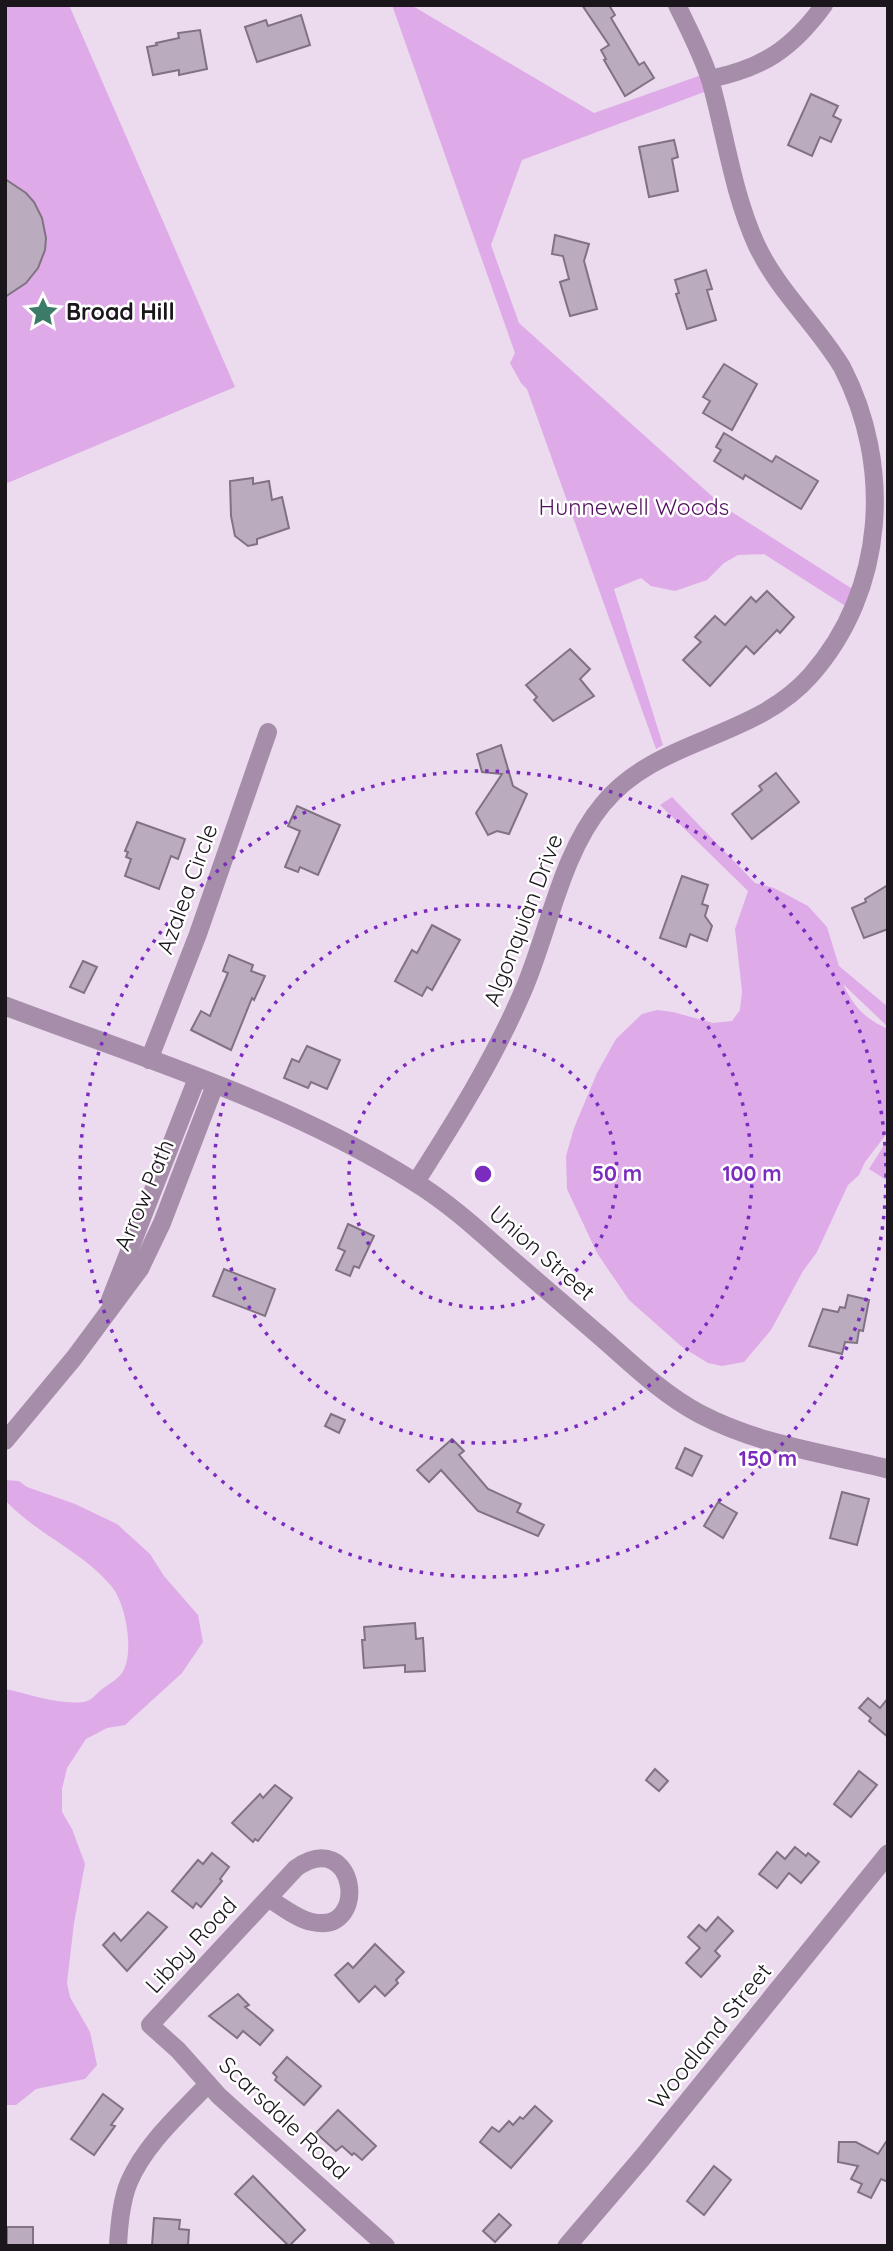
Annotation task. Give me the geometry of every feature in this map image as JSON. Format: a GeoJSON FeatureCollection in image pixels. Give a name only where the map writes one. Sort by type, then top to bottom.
{"type":"FeatureCollection","features":[{"type":"Feature","properties":{"kind":"street","name":"Algonquian Drive"},"geometry":{"type":"LineString","coordinates":[[416,1182],[484,1070],[511,1019],[545,937],[574,851],[593,818],[618,788],[650,765],[669,754],[754,719],[792,693],[809,677],[838,640],[861,598],[869,574],[879,523],[879,497],[876,454],[863,410],[842,367],[781,288],[757,245],[737,191],[710,79],[677,5]]}},
{"type":"Feature","properties":{"kind":"street"},"geometry":{"type":"LineString","coordinates":[[710,79],[747,70],[782,51],[812,22],[824,5]]}},
{"type":"Feature","properties":{"kind":"street","name":"Azalea Circle"},"geometry":{"type":"LineString","coordinates":[[149,1060],[198,934],[268,732]]}},
{"type":"Feature","properties":{"kind":"street","name":"Union Street"},"geometry":{"type":"LineString","coordinates":[[5,1006],[314,1125],[416,1182],[467,1220],[654,1383],[689,1407],[724,1426],[779,1444],[888,1469]]}},
{"type":"Feature","properties":{"kind":"street","name":"Arrow Path"},"geometry":{"type":"LineString","coordinates":[[5,1441],[125,1291],[152,1246],[206,1082]]}},
{"type":"Feature","properties":{"kind":"street","name":"Woodland Street"},"geometry":{"type":"LineString","coordinates":[[567,2246],[642,2158],[888,1854]]}},
{"type":"Feature","properties":{"kind":"street","name":"Libby Road"},"geometry":{"type":"LineString","coordinates":[[150,2025],[268,1898],[296,1868],[305,1861],[327,1860],[338,1864],[351,1884],[347,1906],[332,1920],[321,1923],[310,1922],[268,1898]]}},
{"type":"Feature","properties":{"kind":"street","name":"Scarsdale Road"},"geometry":{"type":"LineString","coordinates":[[150,2025],[178,2050],[208,2084],[386,2246]]}},
{"type":"Feature","properties":{"kind":"street"},"geometry":{"type":"LineString","coordinates":[[118,2246],[123,2202],[137,2168],[161,2134],[208,2084]]}},
{"type":"Feature","properties":{"kind":"green space"},"geometry":{"type":"Polygon","coordinates":[[[5,5],[69,5],[235,387],[5,484],[5,5]]]}},
{"type":"Feature","properties":{"kind":"green space","name":"Hunnewell Woods"},"geometry":{"type":"Polygon","coordinates":[[[392,5],[411,5],[594,113],[710,72],[715,88],[522,160],[491,245],[519,323],[724,507],[854,590],[847,607],[764,554],[738,555],[724,563],[707,580],[675,591],[651,586],[641,578],[614,589],[663,745],[656,749],[527,389],[510,363],[515,353],[392,5]]]}},
{"type":"Feature","properties":{"kind":"green space"},"geometry":{"type":"Polygon","coordinates":[[[672,797],[755,883],[774,888],[808,906],[827,927],[839,966],[888,1007],[888,1027],[843,984],[861,1011],[888,1029],[888,1132],[865,1162],[859,1175],[848,1185],[817,1252],[803,1271],[771,1330],[744,1362],[722,1366],[708,1363],[682,1347],[629,1300],[597,1253],[567,1189],[566,1156],[574,1128],[597,1073],[616,1039],[642,1014],[657,1010],[713,1023],[732,1021],[740,1010],[742,991],[735,929],[748,891],[660,805],[672,797]]]}},
{"type":"Feature","properties":{"kind":"green space"},"geometry":{"type":"Polygon","coordinates":[[[888,1139],[888,1181],[869,1169],[888,1139]]]}},
{"type":"Feature","properties":{"kind":"green space"},"geometry":{"type":"Polygon","coordinates":[[[5,1480],[19,1481],[27,1487],[75,1504],[117,1524],[150,1554],[164,1576],[198,1615],[203,1642],[182,1673],[125,1725],[107,1728],[86,1739],[67,1768],[62,1789],[62,1812],[72,1829],[85,1864],[67,1983],[70,1997],[90,2032],[97,2065],[85,2079],[36,2089],[16,2105],[5,2105],[5,1689],[54,1701],[87,1701],[122,1673],[126,1665],[128,1642],[125,1617],[112,1587],[88,1563],[31,1523],[5,1500],[5,1480]]]}},
{"type":"Feature","properties":{"kind":"building"},"geometry":{"type":"Polygon","coordinates":[[[582,5],[609,5],[615,15],[611,18],[639,65],[644,62],[654,78],[625,96],[604,60],[606,59],[601,50],[609,45],[582,5]]]}},
{"type":"Feature","properties":{"kind":"building"},"geometry":{"type":"Polygon","coordinates":[[[301,15],[310,45],[257,62],[245,27],[266,20],[268,26],[301,15]]]}},
{"type":"Feature","properties":{"kind":"building"},"geometry":{"type":"Polygon","coordinates":[[[200,30],[207,69],[179,75],[179,70],[153,75],[147,47],[179,38],[178,33],[200,30]]]}},
{"type":"Feature","properties":{"kind":"building"},"geometry":{"type":"Polygon","coordinates":[[[811,94],[838,106],[833,116],[841,120],[831,142],[820,137],[812,156],[788,145],[811,94]]]}},
{"type":"Feature","properties":{"kind":"building"},"geometry":{"type":"Polygon","coordinates":[[[674,140],[678,157],[672,159],[678,191],[649,197],[639,147],[674,140]]]}},
{"type":"Feature","properties":{"kind":"building"},"geometry":{"type":"Polygon","coordinates":[[[5,179],[34,202],[42,218],[46,238],[45,250],[38,268],[26,283],[5,297],[5,179]]]}},
{"type":"Feature","properties":{"kind":"building"},"geometry":{"type":"Polygon","coordinates":[[[555,235],[589,244],[584,261],[597,309],[570,316],[560,282],[569,279],[563,256],[552,254],[555,235]]]}},
{"type":"Feature","properties":{"kind":"building"},"geometry":{"type":"Polygon","coordinates":[[[706,270],[712,289],[707,290],[716,320],[687,329],[676,294],[679,293],[675,280],[706,270]]]}},
{"type":"Feature","properties":{"kind":"building"},"geometry":{"type":"Polygon","coordinates":[[[724,364],[757,384],[732,430],[703,413],[710,401],[703,397],[724,364]]]}},
{"type":"Feature","properties":{"kind":"building"},"geometry":{"type":"Polygon","coordinates":[[[724,433],[772,462],[776,456],[818,481],[801,509],[745,475],[743,479],[714,461],[721,450],[716,447],[724,433]]]}},
{"type":"Feature","properties":{"kind":"building"},"geometry":{"type":"Polygon","coordinates":[[[253,478],[253,484],[269,481],[272,500],[282,497],[289,528],[257,539],[257,544],[248,546],[235,536],[231,516],[230,481],[253,478]]]}},
{"type":"Feature","properties":{"kind":"building"},"geometry":{"type":"Polygon","coordinates":[[[767,591],[794,617],[780,633],[777,630],[754,654],[746,646],[710,686],[683,660],[701,642],[695,637],[715,616],[725,625],[751,597],[756,602],[767,591]]]}},
{"type":"Feature","properties":{"kind":"building"},"geometry":{"type":"Polygon","coordinates":[[[570,649],[590,669],[580,679],[594,696],[553,721],[534,700],[537,697],[526,685],[570,649]]]}},
{"type":"Feature","properties":{"kind":"building"},"geometry":{"type":"Polygon","coordinates":[[[501,745],[513,786],[527,794],[509,834],[497,831],[488,835],[476,813],[502,774],[482,772],[477,754],[501,745]]]}},
{"type":"Feature","properties":{"kind":"building"},"geometry":{"type":"Polygon","coordinates":[[[776,773],[799,802],[752,839],[732,814],[762,790],[759,786],[776,773]]]}},
{"type":"Feature","properties":{"kind":"building"},"geometry":{"type":"Polygon","coordinates":[[[297,806],[340,825],[318,875],[300,867],[298,872],[285,867],[300,831],[288,826],[297,806]]]}},
{"type":"Feature","properties":{"kind":"building"},"geometry":{"type":"Polygon","coordinates":[[[137,822],[185,839],[178,859],[171,856],[159,889],[125,876],[131,859],[126,857],[128,852],[125,851],[137,822]]]}},
{"type":"Feature","properties":{"kind":"building"},"geometry":{"type":"Polygon","coordinates":[[[682,876],[708,885],[702,904],[708,906],[705,916],[712,926],[707,941],[690,934],[686,947],[660,938],[682,876]]]}},
{"type":"Feature","properties":{"kind":"building"},"geometry":{"type":"Polygon","coordinates":[[[888,885],[888,929],[864,938],[852,908],[866,902],[865,899],[888,885]]]}},
{"type":"Feature","properties":{"kind":"building"},"geometry":{"type":"Polygon","coordinates":[[[432,925],[460,940],[432,990],[427,987],[422,996],[395,981],[412,950],[417,953],[432,925]]]}},
{"type":"Feature","properties":{"kind":"building"},"geometry":{"type":"Polygon","coordinates":[[[229,955],[253,965],[251,971],[265,976],[254,1000],[252,998],[231,1050],[191,1030],[201,1011],[210,1016],[228,973],[223,971],[229,955]]]}},
{"type":"Feature","properties":{"kind":"building"},"geometry":{"type":"Polygon","coordinates":[[[83,961],[97,967],[84,993],[70,987],[83,961]]]}},
{"type":"Feature","properties":{"kind":"building"},"geometry":{"type":"Polygon","coordinates":[[[307,1046],[340,1060],[327,1089],[311,1082],[308,1088],[284,1078],[292,1059],[299,1062],[307,1046]]]}},
{"type":"Feature","properties":{"kind":"building"},"geometry":{"type":"Polygon","coordinates":[[[348,1224],[374,1236],[359,1268],[354,1266],[350,1276],[336,1270],[345,1251],[338,1248],[348,1224]]]}},
{"type":"Feature","properties":{"kind":"building"},"geometry":{"type":"Polygon","coordinates":[[[224,1269],[275,1289],[265,1316],[213,1296],[224,1269]]]}},
{"type":"Feature","properties":{"kind":"building"},"geometry":{"type":"Polygon","coordinates":[[[848,1295],[869,1300],[863,1331],[859,1330],[857,1343],[845,1342],[842,1354],[809,1346],[823,1309],[838,1312],[840,1307],[845,1308],[848,1295]]]}},
{"type":"Feature","properties":{"kind":"building"},"geometry":{"type":"Polygon","coordinates":[[[331,1414],[345,1420],[339,1433],[325,1426],[331,1414]]]}},
{"type":"Feature","properties":{"kind":"building"},"geometry":{"type":"Polygon","coordinates":[[[452,1439],[464,1451],[459,1455],[488,1489],[521,1504],[517,1512],[544,1525],[538,1536],[478,1511],[441,1470],[429,1482],[417,1470],[452,1439]]]}},
{"type":"Feature","properties":{"kind":"building"},"geometry":{"type":"Polygon","coordinates":[[[685,1448],[702,1456],[692,1476],[676,1468],[685,1448]]]}},
{"type":"Feature","properties":{"kind":"building"},"geometry":{"type":"Polygon","coordinates":[[[842,1492],[869,1499],[857,1545],[830,1538],[842,1492]]]}},
{"type":"Feature","properties":{"kind":"building"},"geometry":{"type":"Polygon","coordinates":[[[718,1502],[737,1513],[723,1538],[704,1526],[718,1502]]]}},
{"type":"Feature","properties":{"kind":"building"},"geometry":{"type":"Polygon","coordinates":[[[415,1623],[416,1639],[423,1638],[425,1671],[405,1672],[405,1665],[364,1668],[364,1627],[415,1623]]]}},
{"type":"Feature","properties":{"kind":"building"},"geometry":{"type":"Polygon","coordinates":[[[868,1698],[880,1708],[888,1698],[888,1737],[869,1721],[871,1718],[859,1708],[868,1698]]]}},
{"type":"Feature","properties":{"kind":"building"},"geometry":{"type":"Polygon","coordinates":[[[655,1769],[668,1781],[659,1791],[646,1780],[655,1769]]]}},
{"type":"Feature","properties":{"kind":"building"},"geometry":{"type":"Polygon","coordinates":[[[859,1771],[877,1785],[851,1817],[834,1804],[859,1771]]]}},
{"type":"Feature","properties":{"kind":"building"},"geometry":{"type":"Polygon","coordinates":[[[275,1785],[292,1798],[258,1841],[255,1839],[253,1842],[232,1823],[260,1794],[263,1798],[275,1785]]]}},
{"type":"Feature","properties":{"kind":"building"},"geometry":{"type":"Polygon","coordinates":[[[795,1847],[819,1862],[801,1883],[789,1873],[777,1888],[759,1874],[777,1852],[785,1859],[795,1847]]]}},
{"type":"Feature","properties":{"kind":"building"},"geometry":{"type":"Polygon","coordinates":[[[212,1853],[229,1867],[220,1879],[222,1881],[201,1907],[196,1903],[193,1908],[172,1891],[198,1860],[203,1864],[212,1853]]]}},
{"type":"Feature","properties":{"kind":"building"},"geometry":{"type":"Polygon","coordinates":[[[148,1912],[167,1927],[127,1971],[103,1945],[114,1933],[121,1941],[148,1912]]]}},
{"type":"Feature","properties":{"kind":"building"},"geometry":{"type":"Polygon","coordinates":[[[718,1917],[733,1931],[715,1951],[720,1956],[701,1977],[686,1963],[700,1948],[688,1937],[699,1925],[706,1931],[718,1917]]]}},
{"type":"Feature","properties":{"kind":"building"},"geometry":{"type":"Polygon","coordinates":[[[375,1944],[404,1972],[396,1980],[398,1983],[385,1996],[375,1986],[359,2002],[335,1975],[348,1963],[353,1968],[375,1944]]]}},
{"type":"Feature","properties":{"kind":"building"},"geometry":{"type":"Polygon","coordinates":[[[238,1994],[249,2005],[245,2007],[273,2030],[260,2045],[243,2031],[237,2038],[209,2016],[238,1994]]]}},
{"type":"Feature","properties":{"kind":"building"},"geometry":{"type":"Polygon","coordinates":[[[287,2057],[321,2086],[304,2105],[275,2080],[277,2077],[273,2073],[287,2057]]]}},
{"type":"Feature","properties":{"kind":"building"},"geometry":{"type":"Polygon","coordinates":[[[103,2094],[123,2109],[111,2125],[115,2126],[94,2155],[71,2139],[103,2094]]]}},
{"type":"Feature","properties":{"kind":"building"},"geometry":{"type":"Polygon","coordinates":[[[535,2106],[552,2121],[511,2168],[480,2142],[492,2127],[499,2132],[509,2121],[513,2125],[520,2117],[523,2119],[535,2106]]]}},
{"type":"Feature","properties":{"kind":"building"},"geometry":{"type":"Polygon","coordinates":[[[338,2110],[376,2146],[362,2160],[342,2146],[336,2151],[316,2133],[338,2110]]]}},
{"type":"Feature","properties":{"kind":"building"},"geometry":{"type":"Polygon","coordinates":[[[888,2139],[888,2182],[881,2179],[871,2198],[858,2192],[862,2184],[851,2179],[858,2166],[838,2162],[839,2142],[856,2142],[878,2154],[888,2139]]]}},
{"type":"Feature","properties":{"kind":"building"},"geometry":{"type":"Polygon","coordinates":[[[714,2166],[731,2180],[704,2215],[687,2201],[714,2166]]]}},
{"type":"Feature","properties":{"kind":"building"},"geometry":{"type":"Polygon","coordinates":[[[253,2176],[305,2230],[289,2246],[235,2194],[253,2176]]]}},
{"type":"Feature","properties":{"kind":"building"},"geometry":{"type":"Polygon","coordinates":[[[499,2214],[511,2225],[495,2242],[483,2231],[499,2214]]]}},
{"type":"Feature","properties":{"kind":"building"},"geometry":{"type":"Polygon","coordinates":[[[154,2218],[180,2220],[179,2229],[189,2230],[188,2245],[152,2246],[154,2218]]]}},
{"type":"Feature","properties":{"kind":"building"},"geometry":{"type":"Polygon","coordinates":[[[7,2227],[33,2227],[33,2246],[7,2246],[7,2227]]]}},
{"type":"Feature","properties":{"kind":"place","name":"Broad Hill"},"geometry":{"type":"Point","coordinates":[43,312]}}]}
